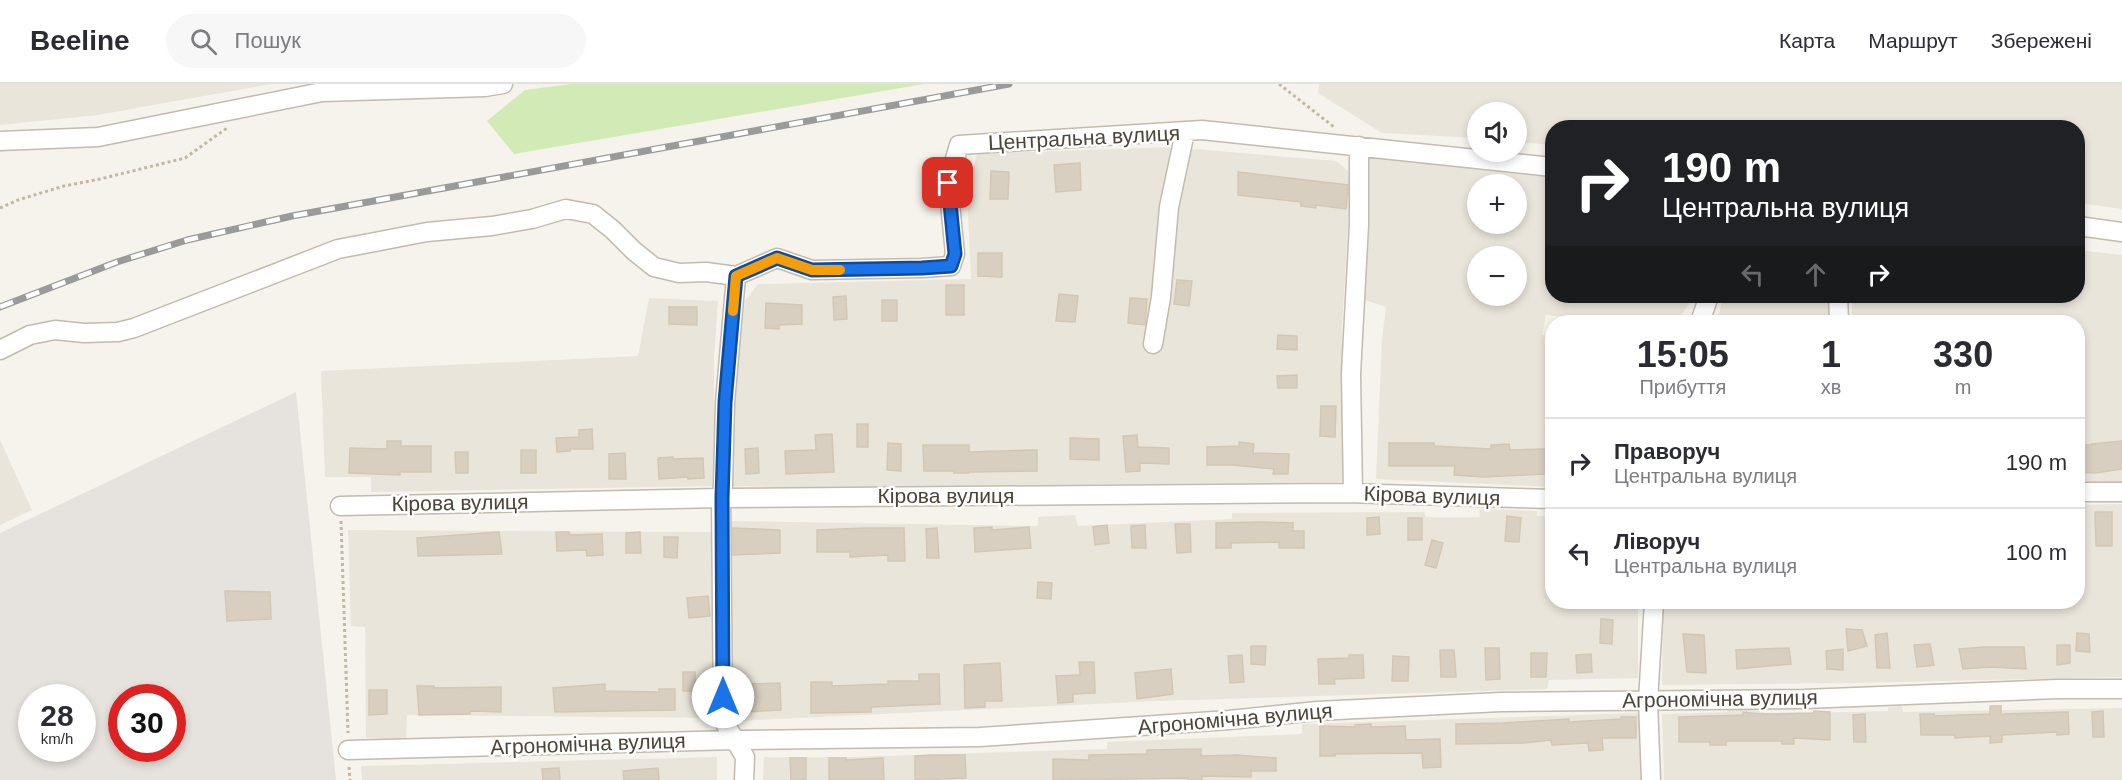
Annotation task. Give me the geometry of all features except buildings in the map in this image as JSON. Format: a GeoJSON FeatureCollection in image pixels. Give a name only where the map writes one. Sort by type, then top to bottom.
{"type":"FeatureCollection","features":[{"type":"Feature","properties":{"kind":"street"},"geometry":{"type":"LineString","coordinates":[[0,141],[98,137],[322,92],[485,87],[503,84]]}},
{"type":"Feature","properties":{"kind":"street","name":"Центральна вулиця"},"geometry":{"type":"LineString","coordinates":[[736,276],[777,258],[812,270],[951,266],[955,254],[948,183],[959,145],[1203,130],[1545,166]]}},
{"type":"Feature","properties":{"kind":"street"},"geometry":{"type":"LineString","coordinates":[[1153,344],[1161,297],[1169,207],[1185,132]]}},
{"type":"Feature","properties":{"kind":"street"},"geometry":{"type":"LineString","coordinates":[[1353,494],[1351,374],[1359,224],[1359,146]]}},
{"type":"Feature","properties":{"kind":"street"},"geometry":{"type":"LineString","coordinates":[[0,350],[30,335],[55,330],[84,333],[118,332],[134,328],[338,249],[428,232],[492,226],[532,219],[566,209],[593,214],[654,267],[679,273],[706,272],[736,276],[725,402],[722,498],[723,720],[744,757],[744,780]]}},
{"type":"Feature","properties":{"kind":"street"},"geometry":{"type":"LineString","coordinates":[[2085,227],[2122,232]]}},
{"type":"Feature","properties":{"kind":"street"},"geometry":{"type":"LineString","coordinates":[[2085,492],[2122,492]]}},
{"type":"Feature","properties":{"kind":"street","name":"Кірова вулиця"},"geometry":{"type":"LineString","coordinates":[[340,506],[722,498],[1353,494],[1545,499]]}},
{"type":"Feature","properties":{"kind":"street"},"geometry":{"type":"LineString","coordinates":[[1651,780],[1648,701],[1654,609]]}},
{"type":"Feature","properties":{"kind":"street","name":"Агрономічна вулиця"},"geometry":{"type":"LineString","coordinates":[[348,750],[736,740],[980,737],[1217,721],[1317,711],[1501,702],[1648,701],[2122,689]]}},
{"type":"Feature","properties":{"kind":"path"},"geometry":{"type":"LineString","coordinates":[[1279,84],[1359,146]]}},
{"type":"Feature","properties":{"kind":"path"},"geometry":{"type":"LineString","coordinates":[[0,208],[64,186],[185,159],[225,129],[248,108]]}},
{"type":"Feature","properties":{"kind":"path"},"geometry":{"type":"LineString","coordinates":[[340,506],[348,750]]}},
{"type":"Feature","properties":{"kind":"shaded area"},"geometry":{"type":"Polygon","coordinates":[[[0,84],[272,84],[98,115],[0,125],[0,84]]]}},
{"type":"Feature","properties":{"kind":"shaded area"},"geometry":{"type":"Polygon","coordinates":[[[1319,84],[2122,84],[2122,209],[2085,204],[2085,120],[1545,120],[1545,144],[1527,143],[1527,102],[1467,102],[1467,137],[1382,133],[1318,93],[1319,84]]]}},
{"type":"Feature","properties":{"kind":"shaded area"},"geometry":{"type":"Polygon","coordinates":[[[1171,147],[1336,161],[1351,173],[1342,327],[1344,482],[809,488],[731,486],[733,383],[745,301],[758,284],[971,279],[967,190],[977,154],[1171,147]]]}},
{"type":"Feature","properties":{"kind":"shaded area"},"geometry":{"type":"Polygon","coordinates":[[[1366,154],[1545,173],[1545,303],[1690,303],[1681,315],[1545,315],[1542,335],[1545,335],[1545,487],[1376,479],[1382,340],[1386,307],[1362,299],[1366,154]]]}},
{"type":"Feature","properties":{"kind":"shaded area"},"geometry":{"type":"Polygon","coordinates":[[[2085,251],[2122,255],[2122,483],[2085,483],[2085,315],[1852,315],[1852,303],[2085,303],[2085,251]]]}},
{"type":"Feature","properties":{"kind":"shaded area"},"geometry":{"type":"Polygon","coordinates":[[[649,298],[718,301],[714,357],[714,486],[371,492],[371,477],[325,477],[321,371],[638,356],[649,298]]]}},
{"type":"Feature","properties":{"kind":"shaded area"},"geometry":{"type":"Polygon","coordinates":[[[1721,303],[1828,303],[1828,315],[1718,315],[1721,303]]]}},
{"type":"Feature","properties":{"kind":"shaded area"},"geometry":{"type":"Polygon","coordinates":[[[296,392],[336,780],[0,780],[0,533],[296,392]]]}},
{"type":"Feature","properties":{"kind":"shaded area"},"geometry":{"type":"Polygon","coordinates":[[[0,440],[32,510],[0,525],[0,440]]]}},
{"type":"Feature","properties":{"kind":"shaded area"},"geometry":{"type":"Polygon","coordinates":[[[2122,504],[2122,677],[1662,685],[1663,609],[2085,609],[2085,505],[2122,504]]]}},
{"type":"Feature","properties":{"kind":"shaded area"},"geometry":{"type":"Polygon","coordinates":[[[1479,509],[1537,511],[1537,516],[1545,516],[1545,609],[1638,609],[1638,678],[1549,680],[1547,689],[1157,701],[737,721],[732,714],[730,521],[1038,526],[1038,517],[1075,515],[1078,526],[1232,519],[1232,513],[1424,512],[1426,517],[1480,517],[1479,509]]]}},
{"type":"Feature","properties":{"kind":"shaded area"},"geometry":{"type":"Polygon","coordinates":[[[348,530],[711,532],[716,718],[407,715],[406,739],[366,738],[365,627],[351,626],[348,530]]]}},
{"type":"Feature","properties":{"kind":"shaded area"},"geometry":{"type":"Polygon","coordinates":[[[1902,706],[1903,712],[2122,708],[2122,780],[1664,780],[1662,714],[1727,712],[1728,708],[1763,707],[1764,714],[1888,711],[1888,707],[1902,706]]]}},
{"type":"Feature","properties":{"kind":"shaded area"},"geometry":{"type":"Polygon","coordinates":[[[1640,713],[1642,780],[763,780],[764,757],[851,757],[1107,749],[1107,742],[1302,734],[1302,724],[1640,713]]]}},
{"type":"Feature","properties":{"kind":"shaded area"},"geometry":{"type":"Polygon","coordinates":[[[717,757],[717,780],[362,780],[361,766],[717,757]]]}},
{"type":"Feature","properties":{"kind":"green space"},"geometry":{"type":"Polygon","coordinates":[[[571,84],[924,84],[514,154],[487,121],[525,90],[571,84]]]}},
{"type":"Feature","properties":{"kind":"railway"},"geometry":{"type":"LineString","coordinates":[[0,307],[117,262],[187,240],[292,216],[1009,84]]}},
{"type":"Feature","properties":{"kind":"slow traffic"},"geometry":{"type":"LineString","coordinates":[[733,311],[736,276],[777,258],[812,270],[840,270]]}},
{"type":"Feature","properties":{"kind":"route"},"geometry":{"type":"LineString","coordinates":[[723,697],[722,498],[725,402],[736,276],[777,258],[812,270],[951,266],[955,254],[948,183]]}}]}
